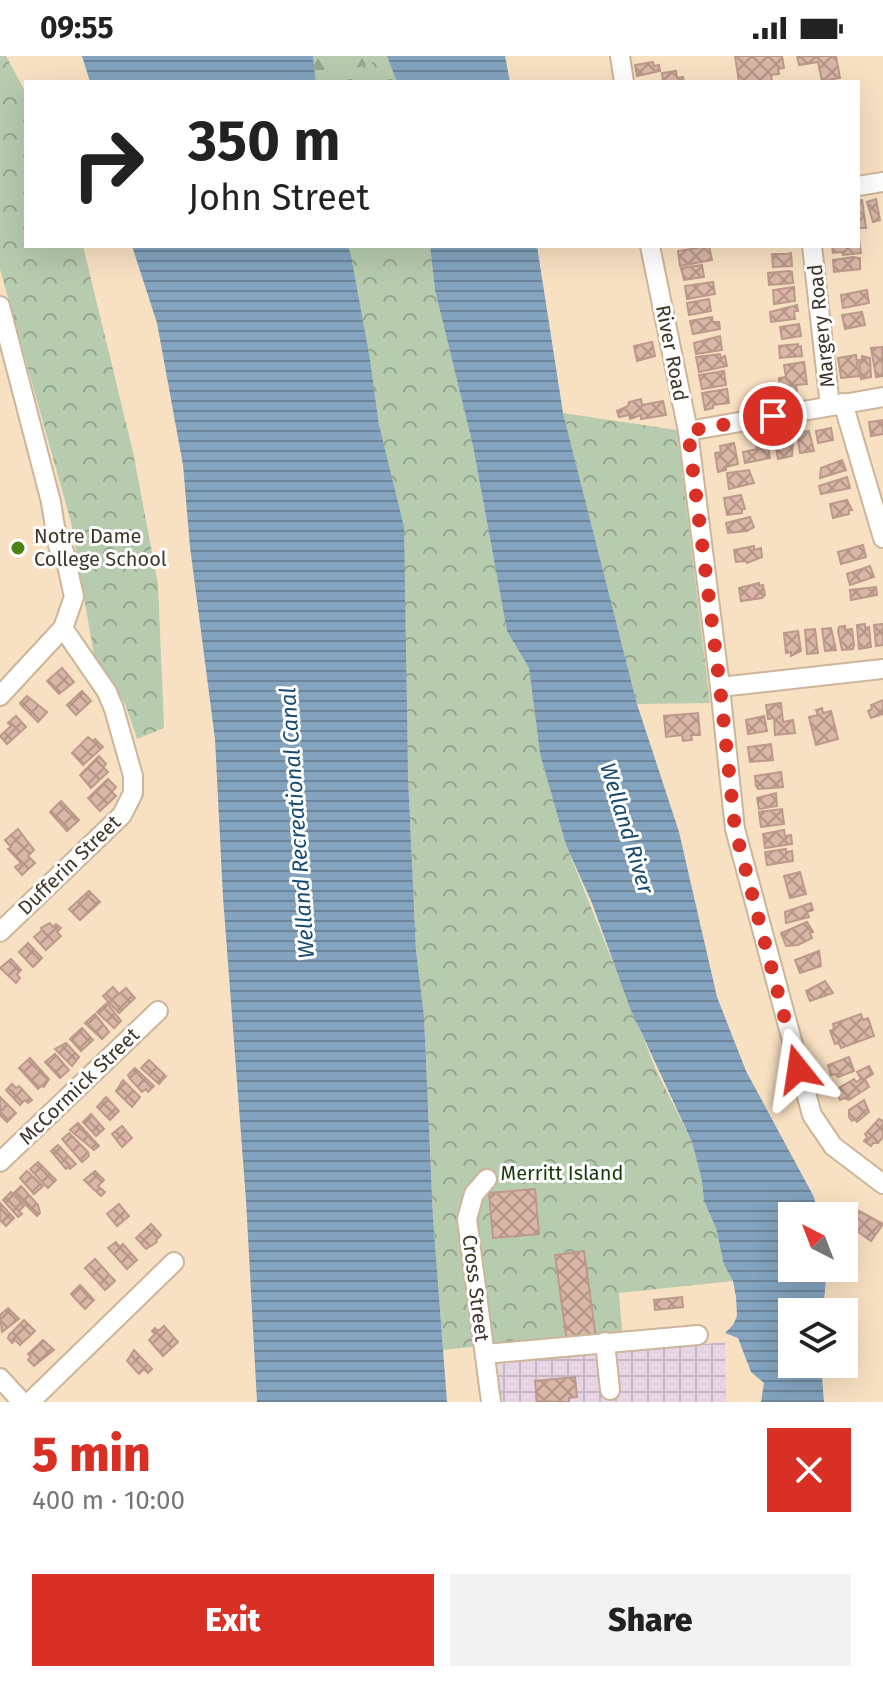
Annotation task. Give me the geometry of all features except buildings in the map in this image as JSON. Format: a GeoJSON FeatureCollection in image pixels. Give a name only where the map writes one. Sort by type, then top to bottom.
{"type":"FeatureCollection","features":[{"type":"Feature","properties":{"kind":"street"},"geometry":{"type":"LineString","coordinates":[[620,56],[624,80]]}},
{"type":"Feature","properties":{"kind":"street"},"geometry":{"type":"LineString","coordinates":[[860,186],[883,182]]}},
{"type":"Feature","properties":{"kind":"street","name":"River Road"},"geometry":{"type":"LineString","coordinates":[[650,248],[688,431],[735,829],[805,1097],[821,1131],[833,1146],[883,1184]]}},
{"type":"Feature","properties":{"kind":"street","name":"Margery Road"},"geometry":{"type":"LineString","coordinates":[[812,248],[836,404],[883,538]]}},
{"type":"Feature","properties":{"kind":"street"},"geometry":{"type":"LineString","coordinates":[[0,306],[51,502],[58,546],[64,551],[74,597],[63,628],[0,696]]}},
{"type":"Feature","properties":{"kind":"street"},"geometry":{"type":"LineString","coordinates":[[688,431],[883,397]]}},
{"type":"Feature","properties":{"kind":"street","name":"Dufferin Street"},"geometry":{"type":"LineString","coordinates":[[0,932],[122,815],[133,793],[133,776],[107,692],[63,628]]}},
{"type":"Feature","properties":{"kind":"street"},"geometry":{"type":"LineString","coordinates":[[720,687],[883,669]]}},
{"type":"Feature","properties":{"kind":"street","name":"McCormick Street"},"geometry":{"type":"LineString","coordinates":[[0,1162],[158,1011]]}},
{"type":"Feature","properties":{"kind":"street","name":"Cross Street"},"geometry":{"type":"LineString","coordinates":[[487,1179],[474,1194],[467,1219],[491,1402]]}},
{"type":"Feature","properties":{"kind":"street"},"geometry":{"type":"LineString","coordinates":[[30,1402],[174,1262]]}},
{"type":"Feature","properties":{"kind":"street"},"geometry":{"type":"LineString","coordinates":[[485,1354],[698,1335]]}},
{"type":"Feature","properties":{"kind":"street"},"geometry":{"type":"LineString","coordinates":[[605,1342],[610,1390]]}},
{"type":"Feature","properties":{"kind":"shaded area"},"geometry":{"type":"Polygon","coordinates":[[[725,1342],[726,1402],[501,1402],[498,1364],[725,1342]]]}},
{"type":"Feature","properties":{"kind":"green space"},"geometry":{"type":"Polygon","coordinates":[[[0,56],[6,56],[24,89],[24,248],[83,248],[133,452],[158,584],[164,728],[137,739],[126,706],[94,655],[71,522],[0,269],[0,56]]]}},
{"type":"Feature","properties":{"kind":"green space"},"geometry":{"type":"Polygon","coordinates":[[[313,56],[387,56],[396,80],[316,80],[313,56]]]}},
{"type":"Feature","properties":{"kind":"green space"},"geometry":{"type":"Polygon","coordinates":[[[388,57],[396,80],[322,80],[388,57]]]}},
{"type":"Feature","properties":{"kind":"green space","name":"Merritt Island"},"geometry":{"type":"Polygon","coordinates":[[[348,248],[430,248],[435,290],[473,446],[507,631],[529,668],[540,754],[566,845],[656,1070],[692,1142],[704,1201],[716,1228],[724,1265],[733,1281],[619,1293],[622,1331],[443,1350],[433,1218],[424,1016],[416,950],[408,776],[379,425],[348,248]]]}},
{"type":"Feature","properties":{"kind":"green space"},"geometry":{"type":"Polygon","coordinates":[[[563,413],[677,430],[710,703],[637,704],[563,413]]]}},
{"type":"Feature","properties":{"kind":"water"},"geometry":{"type":"Polygon","coordinates":[[[82,56],[313,56],[316,80],[89,80],[82,56]]]}},
{"type":"Feature","properties":{"kind":"water"},"geometry":{"type":"Polygon","coordinates":[[[387,56],[505,56],[510,80],[396,80],[387,56]]]}},
{"type":"Feature","properties":{"kind":"water","name":"Welland Recreational Canal"},"geometry":{"type":"Polygon","coordinates":[[[133,248],[349,248],[379,425],[404,527],[408,776],[416,950],[424,1016],[433,1218],[447,1402],[257,1402],[215,739],[190,547],[183,465],[157,323],[133,248]]]}},
{"type":"Feature","properties":{"kind":"water","name":"Welland River"},"geometry":{"type":"Polygon","coordinates":[[[430,248],[537,248],[563,413],[637,704],[679,832],[717,997],[746,1071],[814,1197],[815,1202],[778,1202],[778,1282],[826,1282],[824,1298],[778,1298],[778,1378],[822,1378],[824,1402],[761,1402],[764,1383],[751,1372],[738,1338],[725,1333],[737,1316],[733,1281],[724,1265],[716,1228],[704,1201],[692,1142],[630,1008],[592,903],[566,845],[540,754],[529,668],[507,631],[473,446],[435,290],[430,248]]]}},
{"type":"Feature","properties":{"kind":"place","name":"Notre Dame College School"},"geometry":{"type":"Point","coordinates":[18,548]}},
{"type":"Feature","properties":{"kind":"route"},"geometry":{"type":"LineString","coordinates":[[773,416],[688,431],[735,829],[798,1069]]}}]}
